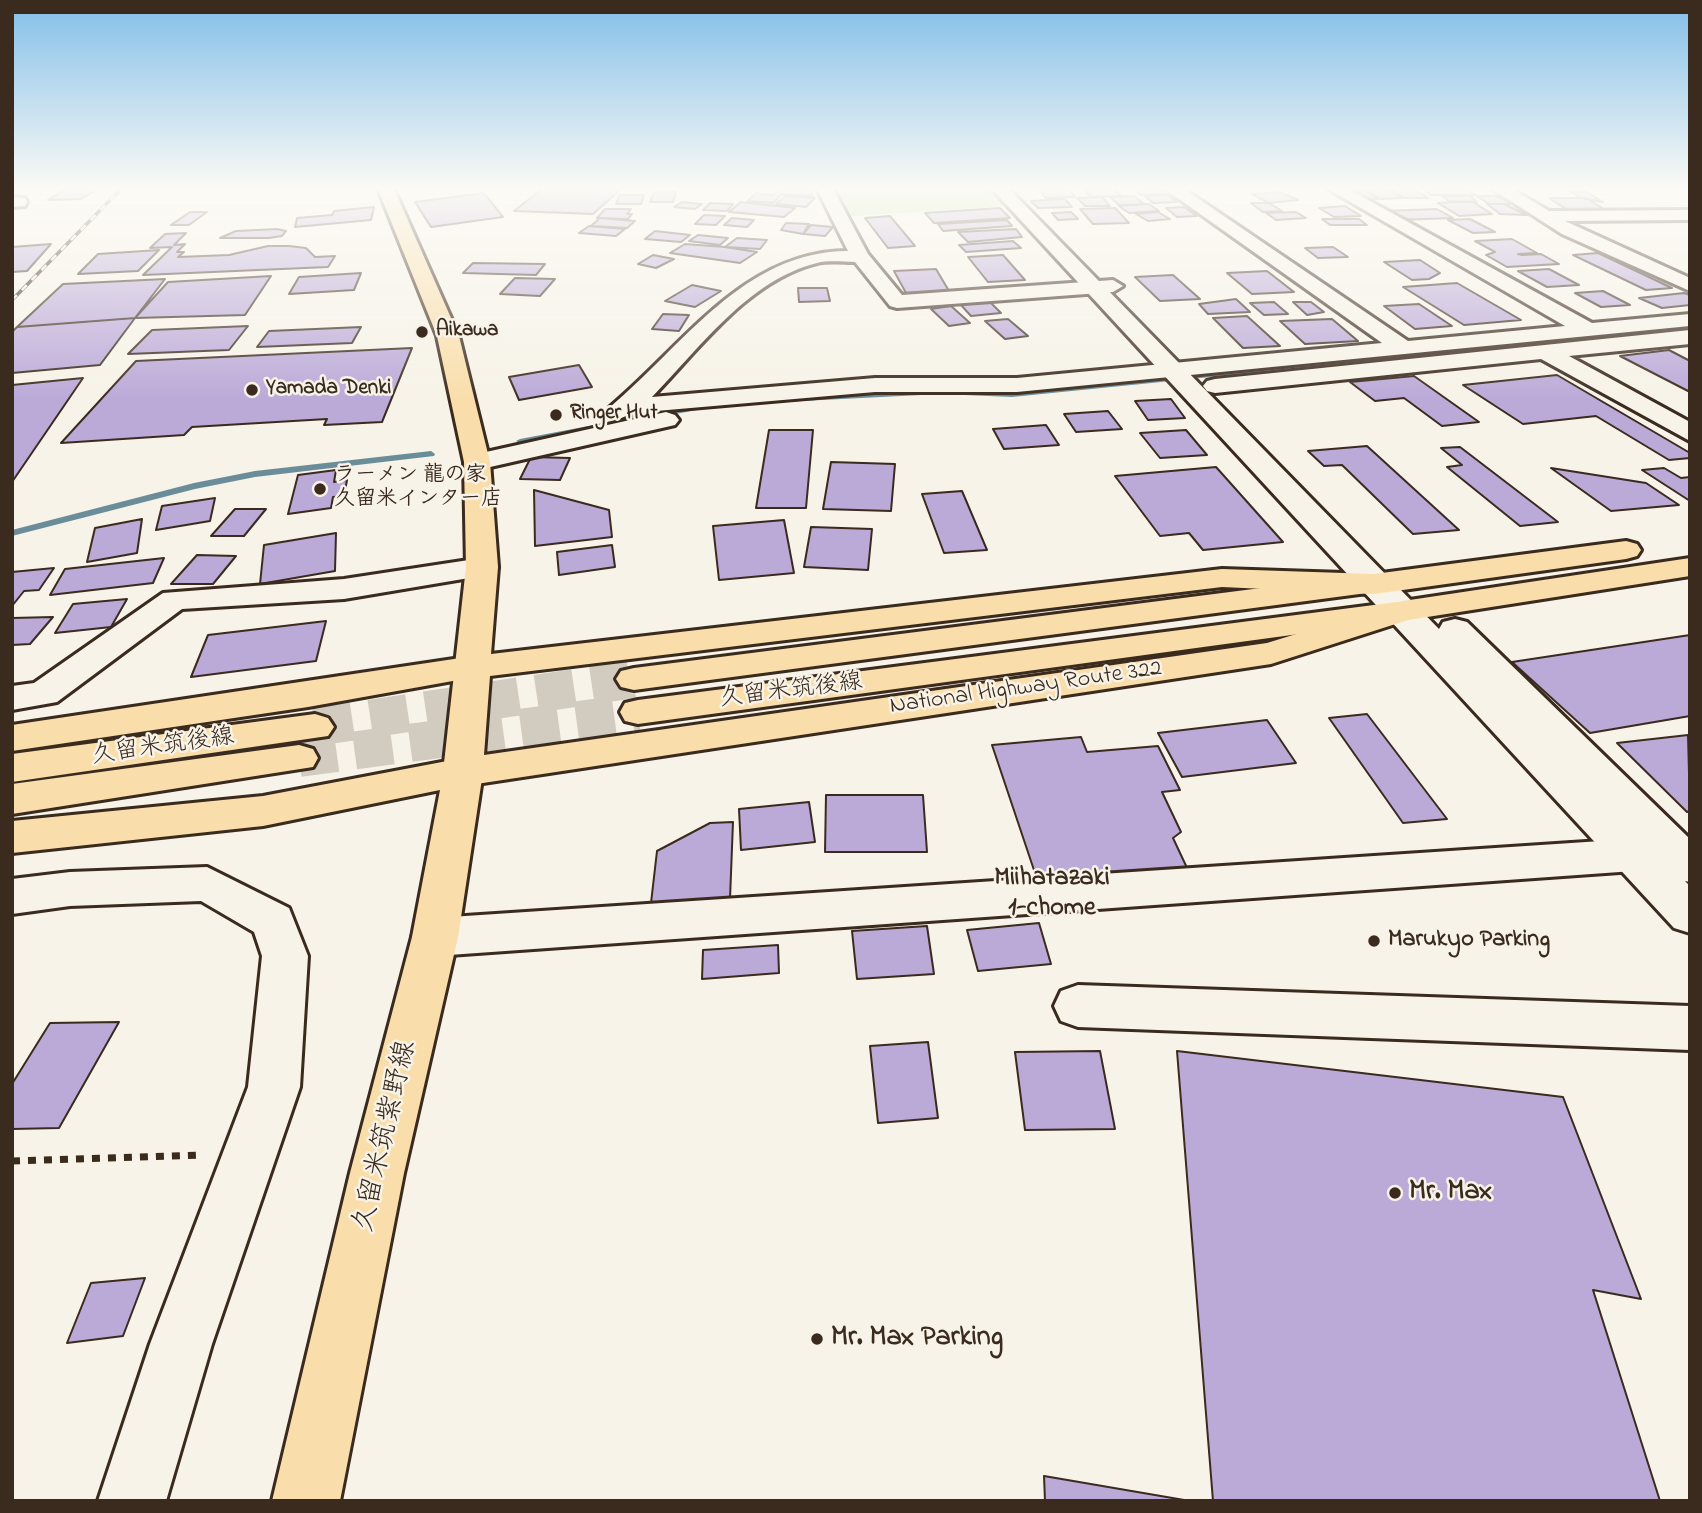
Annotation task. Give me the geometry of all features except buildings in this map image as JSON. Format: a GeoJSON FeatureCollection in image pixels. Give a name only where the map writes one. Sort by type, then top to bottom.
{"type":"FeatureCollection","features":[{"type":"Feature","properties":{"kind":"main road"},"geometry":{"type":"LineString","coordinates":[[416,260],[448,336],[477,462],[482,567],[463,772]]}},
{"type":"Feature","properties":{"kind":"main road","name":"National Highway Route 322"},"geometry":{"type":"LineString","coordinates":[[12,837],[263,811],[463,772],[1271,653],[1403,595],[1690,541]]}},
{"type":"Feature","properties":{"kind":"main road","name":"National Highway Route 322"},"geometry":{"type":"LineString","coordinates":[[12,738],[307,695],[474,667],[1222,578],[1403,595],[1690,567]]}},
{"type":"Feature","properties":{"kind":"main road","name":"久留米筑後線"},"geometry":{"type":"LineString","coordinates":[[634,679],[1403,595]]}},
{"type":"Feature","properties":{"kind":"main road","name":"久留米筑後線"},"geometry":{"type":"LineString","coordinates":[[638,712],[1403,595]]}},
{"type":"Feature","properties":{"kind":"main road","name":"久留米筑後線"},"geometry":{"type":"LineString","coordinates":[[12,768],[307,743],[12,799]]}},
{"type":"Feature","properties":{"kind":"main road","name":"久留米筑紫野線"},"geometry":{"type":"LineString","coordinates":[[306,1501],[377,1173],[435,937],[463,772]]}},
{"type":"Feature","properties":{"kind":"street"},"geometry":{"type":"LineString","coordinates":[[590,435],[627,406],[706,326],[762,280],[810,260]]}},
{"type":"Feature","properties":{"kind":"street"},"geometry":{"type":"LineString","coordinates":[[863,260],[897,302],[1113,286]]}},
{"type":"Feature","properties":{"kind":"street"},"geometry":{"type":"LineString","coordinates":[[1065,260],[1091,288],[1193,378]]}},
{"type":"Feature","properties":{"kind":"street"},"geometry":{"type":"LineString","coordinates":[[1087,260],[1193,378],[1403,595],[1690,915]]}},
{"type":"Feature","properties":{"kind":"street"},"geometry":{"type":"LineString","coordinates":[[1276,260],[1404,348]]}},
{"type":"Feature","properties":{"kind":"street"},"geometry":{"type":"LineString","coordinates":[[1462,260],[1587,329]]}},
{"type":"Feature","properties":{"kind":"street"},"geometry":{"type":"LineString","coordinates":[[1634,260],[1690,285]]}},
{"type":"Feature","properties":{"kind":"street"},"geometry":{"type":"LineString","coordinates":[[477,462],[590,435],[682,417],[754,409],[933,399],[1031,400],[1404,348],[1690,320]]}},
{"type":"Feature","properties":{"kind":"street"},"geometry":{"type":"LineString","coordinates":[[1518,336],[1690,433]]}},
{"type":"Feature","properties":{"kind":"street"},"geometry":{"type":"LineString","coordinates":[[627,406],[773,392],[875,386],[1017,385],[1193,378],[1545,352],[1690,337]]}},
{"type":"Feature","properties":{"kind":"street"},"geometry":{"type":"LineString","coordinates":[[12,698],[44,694],[174,600],[344,589],[482,567]]}},
{"type":"Feature","properties":{"kind":"street"},"geometry":{"type":"LineString","coordinates":[[1403,595],[1685,857]]}},
{"type":"Feature","properties":{"kind":"street"},"geometry":{"type":"LineString","coordinates":[[435,937],[1634,855],[1685,857]]}},
{"type":"Feature","properties":{"kind":"street"},"geometry":{"type":"LineString","coordinates":[[12,897],[70,889],[207,884],[274,921],[285,956],[274,1087],[181,1344],[132,1501]]}},
{"type":"Feature","properties":{"kind":"street"},"geometry":{"type":"LineString","coordinates":[[1079,1006],[1690,1028]]}},
{"type":"Feature","properties":{"kind":"path"},"geometry":{"type":"LineString","coordinates":[[12,1161],[250,1153]]}},
{"type":"Feature","properties":{"kind":"waterway"},"geometry":{"type":"LineString","coordinates":[[762,401],[941,392],[1012,395],[1690,327]]}},
{"type":"Feature","properties":{"kind":"waterway"},"geometry":{"type":"LineString","coordinates":[[520,441],[699,407]]}},
{"type":"Feature","properties":{"kind":"waterway"},"geometry":{"type":"LineString","coordinates":[[12,533],[194,486],[255,474],[431,454]]}},
{"type":"Feature","properties":{"kind":"tunnel"},"geometry":{"type":"LineString","coordinates":[[315,727],[634,679]]}},
{"type":"Feature","properties":{"kind":"tunnel"},"geometry":{"type":"LineString","coordinates":[[299,758],[638,712]]}},
{"type":"Feature","properties":{"kind":"railway"},"geometry":{"type":"LineString","coordinates":[[12,300],[52,260]]}},
{"type":"Feature","properties":{"kind":"place","name":"Aikawa"},"geometry":{"type":"Point","coordinates":[422,332]}},
{"type":"Feature","properties":{"kind":"place","name":"Yamada Denki"},"geometry":{"type":"Point","coordinates":[252,390]}},
{"type":"Feature","properties":{"kind":"place","name":"Ringer Hut"},"geometry":{"type":"Point","coordinates":[556,415]}},
{"type":"Feature","properties":{"kind":"place","name":"ラーメン 龍の家 久留米インター店"},"geometry":{"type":"Point","coordinates":[320,489]}},
{"type":"Feature","properties":{"kind":"place","name":"Marukyo Parking"},"geometry":{"type":"Point","coordinates":[1374,941]}},
{"type":"Feature","properties":{"kind":"place","name":"Mr. Max"},"geometry":{"type":"Point","coordinates":[1395,1193]}},
{"type":"Feature","properties":{"kind":"place","name":"Mr. Max Parking"},"geometry":{"type":"Point","coordinates":[817,1339]}},
{"type":"Feature","properties":{"kind":"district","name":"Miihatazaki 1-chome"},"geometry":{"type":"Point","coordinates":[1052,895]}}]}
